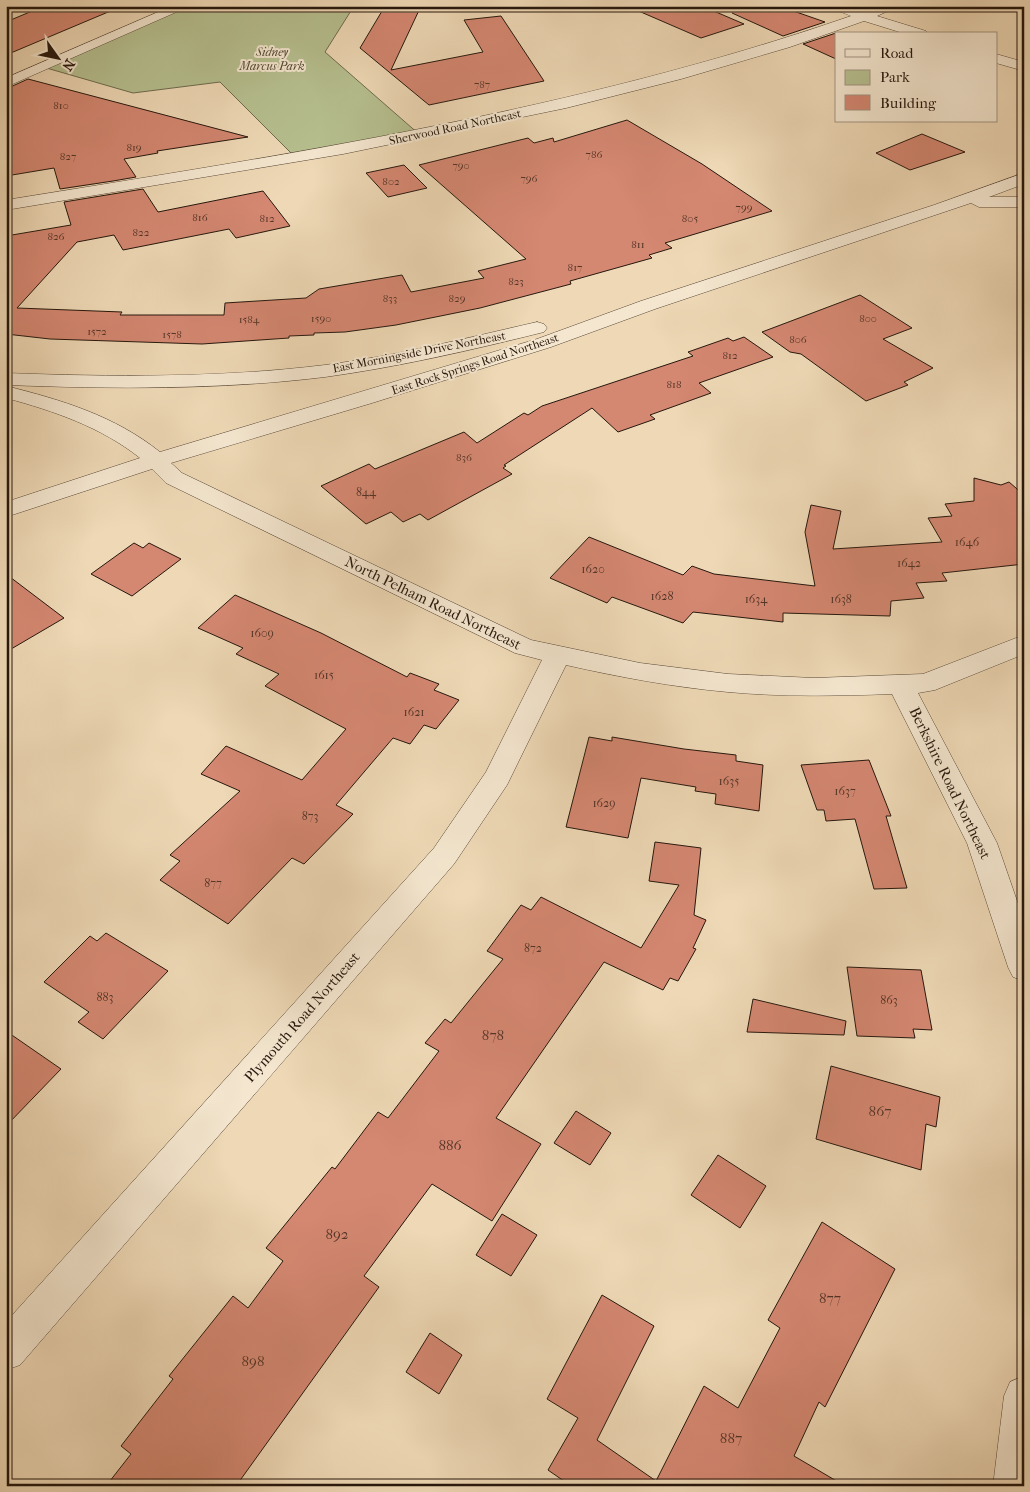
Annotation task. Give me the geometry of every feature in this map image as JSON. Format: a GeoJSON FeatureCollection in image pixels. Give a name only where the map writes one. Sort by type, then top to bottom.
{"type":"FeatureCollection","features":[{"type":"Feature","properties":{"kind":"street"},"geometry":{"type":"LineString","coordinates":[[6,83],[184,6]]}},
{"type":"Feature","properties":{"kind":"street"},"geometry":{"type":"LineString","coordinates":[[832,6],[915,32]]}},
{"type":"Feature","properties":{"kind":"street","name":"Sherwood Road Northeast"},"geometry":{"type":"LineString","coordinates":[[6,205],[306,156],[554,107],[674,77],[780,46],[893,6]]}},
{"type":"Feature","properties":{"kind":"street"},"geometry":{"type":"LineString","coordinates":[[998,59],[1024,67]]}},
{"type":"Feature","properties":{"kind":"street"},"geometry":{"type":"LineString","coordinates":[[940,208],[1024,178]]}},
{"type":"Feature","properties":{"kind":"street"},"geometry":{"type":"LineString","coordinates":[[940,208],[986,201],[1024,202]]}},
{"type":"Feature","properties":{"kind":"street","name":"East Rock Springs Road Northeast"},"geometry":{"type":"LineString","coordinates":[[6,510],[157,460],[544,343],[648,305],[940,208]]}},
{"type":"Feature","properties":{"kind":"street","name":"East Morningside Drive Northeast"},"geometry":{"type":"LineString","coordinates":[[6,379],[57,381],[244,378],[343,368],[648,305]]}},
{"type":"Feature","properties":{"kind":"street","name":"North Pelham Road Northeast"},"geometry":{"type":"LineString","coordinates":[[6,392],[78,412],[118,432],[157,460],[174,478],[524,647],[558,656],[640,672],[728,683],[814,687],[901,685],[926,683],[1024,644]]}},
{"type":"Feature","properties":{"kind":"street","name":"Plymouth Road Northeast"},"geometry":{"type":"LineString","coordinates":[[6,1351],[444,856],[497,777],[545,677],[558,656]]}},
{"type":"Feature","properties":{"kind":"street","name":"Berkshire Road Northeast"},"geometry":{"type":"LineString","coordinates":[[901,685],[982,843],[1024,967]]}},
{"type":"Feature","properties":{"kind":"street"},"geometry":{"type":"LineString","coordinates":[[1014,1486],[1024,1396]]}},
{"type":"Feature","properties":{"kind":"green space","name":"Sidney Marcus Park"},"geometry":{"type":"Polygon","coordinates":[[[184,6],[354,6],[325,52],[420,135],[296,158],[220,82],[133,93],[43,67],[184,6]]]}},
{"type":"Feature","properties":{"kind":"building"},"geometry":{"type":"Polygon","coordinates":[[[44,6],[120,7],[6,55],[6,22],[44,6]]]}},
{"type":"Feature","properties":{"kind":"building"},"geometry":{"type":"Polygon","coordinates":[[[385,6],[421,6],[391,70],[483,52],[464,20],[501,16],[544,81],[429,105],[360,48],[385,6]]]}},
{"type":"Feature","properties":{"kind":"building"},"geometry":{"type":"Polygon","coordinates":[[[627,6],[702,6],[744,24],[701,38],[627,6]]]}},
{"type":"Feature","properties":{"kind":"building"},"geometry":{"type":"Polygon","coordinates":[[[735,6],[779,6],[825,22],[783,36],[732,13],[735,6]]]}},
{"type":"Feature","properties":{"kind":"building"},"geometry":{"type":"Polygon","coordinates":[[[835,33],[835,59],[803,44],[835,33]]]}},
{"type":"Feature","properties":{"kind":"building"},"geometry":{"type":"Polygon","coordinates":[[[28,79],[248,137],[157,151],[158,153],[124,159],[136,177],[113,181],[60,189],[54,168],[6,176],[6,89],[28,79]]]}},
{"type":"Feature","properties":{"kind":"building"},"geometry":{"type":"Polygon","coordinates":[[[627,120],[702,164],[772,211],[665,243],[672,248],[649,255],[652,258],[570,281],[571,284],[480,308],[396,325],[345,332],[289,336],[289,338],[202,344],[50,339],[6,334],[6,236],[71,225],[64,202],[143,189],[158,212],[263,191],[290,226],[236,238],[229,229],[123,250],[114,235],[77,242],[17,308],[122,312],[120,315],[224,315],[225,303],[306,298],[319,289],[402,275],[411,292],[484,278],[478,271],[526,259],[419,165],[528,138],[534,143],[553,138],[554,142],[627,120]]]}},
{"type":"Feature","properties":{"kind":"building"},"geometry":{"type":"Polygon","coordinates":[[[922,134],[965,152],[910,170],[876,153],[922,134]]]}},
{"type":"Feature","properties":{"kind":"building"},"geometry":{"type":"Polygon","coordinates":[[[404,165],[427,188],[388,197],[366,173],[404,165]]]}},
{"type":"Feature","properties":{"kind":"building"},"geometry":{"type":"Polygon","coordinates":[[[860,295],[912,328],[883,339],[933,368],[904,382],[908,385],[866,401],[801,354],[790,352],[762,332],[860,295]]]}},
{"type":"Feature","properties":{"kind":"building"},"geometry":{"type":"Polygon","coordinates":[[[744,337],[773,357],[699,383],[711,393],[650,415],[655,419],[618,432],[592,408],[504,465],[506,466],[503,468],[512,474],[428,520],[420,514],[403,522],[391,512],[366,524],[321,486],[369,464],[375,469],[464,432],[477,443],[524,413],[528,415],[542,406],[693,356],[688,352],[728,338],[733,341],[744,337]]]}},
{"type":"Feature","properties":{"kind":"building"},"geometry":{"type":"Polygon","coordinates":[[[974,478],[1001,485],[1009,482],[1024,495],[1024,564],[942,573],[947,581],[916,583],[924,598],[891,601],[890,616],[783,613],[783,622],[693,612],[683,623],[612,597],[607,603],[550,578],[589,537],[683,575],[692,566],[714,574],[815,586],[805,532],[811,505],[841,511],[833,549],[942,542],[928,518],[952,516],[945,504],[974,501],[974,478]]]}},
{"type":"Feature","properties":{"kind":"building"},"geometry":{"type":"Polygon","coordinates":[[[134,543],[143,548],[149,543],[181,559],[132,596],[91,574],[134,543]]]}},
{"type":"Feature","properties":{"kind":"building"},"geometry":{"type":"Polygon","coordinates":[[[6,574],[64,618],[6,652],[6,574]]]}},
{"type":"Feature","properties":{"kind":"building"},"geometry":{"type":"Polygon","coordinates":[[[235,595],[321,633],[407,677],[410,673],[439,684],[434,690],[459,700],[436,729],[424,725],[410,744],[393,738],[336,805],[353,814],[304,864],[292,858],[228,924],[160,880],[180,861],[170,855],[240,791],[201,774],[226,746],[302,780],[346,729],[265,686],[279,674],[236,654],[243,648],[198,628],[235,595]]]}},
{"type":"Feature","properties":{"kind":"building"},"geometry":{"type":"Polygon","coordinates":[[[589,737],[612,741],[612,737],[684,749],[736,755],[736,761],[763,765],[759,811],[715,804],[716,794],[695,791],[696,787],[641,778],[628,838],[566,827],[589,737]]]}},
{"type":"Feature","properties":{"kind":"building"},"geometry":{"type":"Polygon","coordinates":[[[869,760],[891,816],[886,816],[907,888],[874,889],[855,819],[826,821],[824,810],[817,810],[801,765],[869,760]]]}},
{"type":"Feature","properties":{"kind":"building"},"geometry":{"type":"Polygon","coordinates":[[[655,842],[701,848],[694,915],[706,920],[693,948],[696,949],[678,981],[670,978],[663,990],[604,962],[496,1118],[541,1144],[492,1221],[432,1184],[364,1276],[379,1287],[236,1486],[106,1486],[131,1454],[121,1446],[173,1379],[169,1376],[233,1296],[248,1308],[283,1261],[266,1248],[332,1167],[335,1169],[378,1112],[388,1118],[439,1051],[425,1043],[445,1019],[451,1023],[503,959],[487,951],[521,905],[531,910],[541,897],[641,948],[679,885],[649,881],[655,842]]]}},
{"type":"Feature","properties":{"kind":"building"},"geometry":{"type":"Polygon","coordinates":[[[106,933],[168,971],[103,1039],[78,1022],[89,1012],[44,982],[90,936],[97,941],[106,933]]]}},
{"type":"Feature","properties":{"kind":"building"},"geometry":{"type":"Polygon","coordinates":[[[847,967],[921,970],[932,1030],[913,1029],[915,1038],[857,1036],[847,967]]]}},
{"type":"Feature","properties":{"kind":"building"},"geometry":{"type":"Polygon","coordinates":[[[753,999],[846,1021],[844,1035],[747,1032],[753,999]]]}},
{"type":"Feature","properties":{"kind":"building"},"geometry":{"type":"Polygon","coordinates":[[[6,1031],[61,1069],[6,1126],[6,1031]]]}},
{"type":"Feature","properties":{"kind":"building"},"geometry":{"type":"Polygon","coordinates":[[[831,1066],[940,1097],[936,1127],[926,1124],[921,1170],[816,1139],[831,1066]]]}},
{"type":"Feature","properties":{"kind":"building"},"geometry":{"type":"Polygon","coordinates":[[[576,1111],[611,1133],[590,1165],[554,1143],[576,1111]]]}},
{"type":"Feature","properties":{"kind":"building"},"geometry":{"type":"Polygon","coordinates":[[[718,1155],[766,1186],[740,1228],[691,1195],[718,1155]]]}},
{"type":"Feature","properties":{"kind":"building"},"geometry":{"type":"Polygon","coordinates":[[[502,1214],[537,1235],[511,1276],[476,1255],[502,1214]]]}},
{"type":"Feature","properties":{"kind":"building"},"geometry":{"type":"Polygon","coordinates":[[[822,1222],[895,1269],[825,1407],[819,1402],[794,1456],[845,1486],[571,1486],[548,1470],[578,1418],[547,1399],[602,1295],[654,1326],[597,1440],[656,1481],[704,1386],[738,1408],[780,1328],[768,1320],[822,1222]]]}},
{"type":"Feature","properties":{"kind":"building"},"geometry":{"type":"Polygon","coordinates":[[[430,1333],[462,1355],[439,1394],[406,1372],[430,1333]]]}}]}
